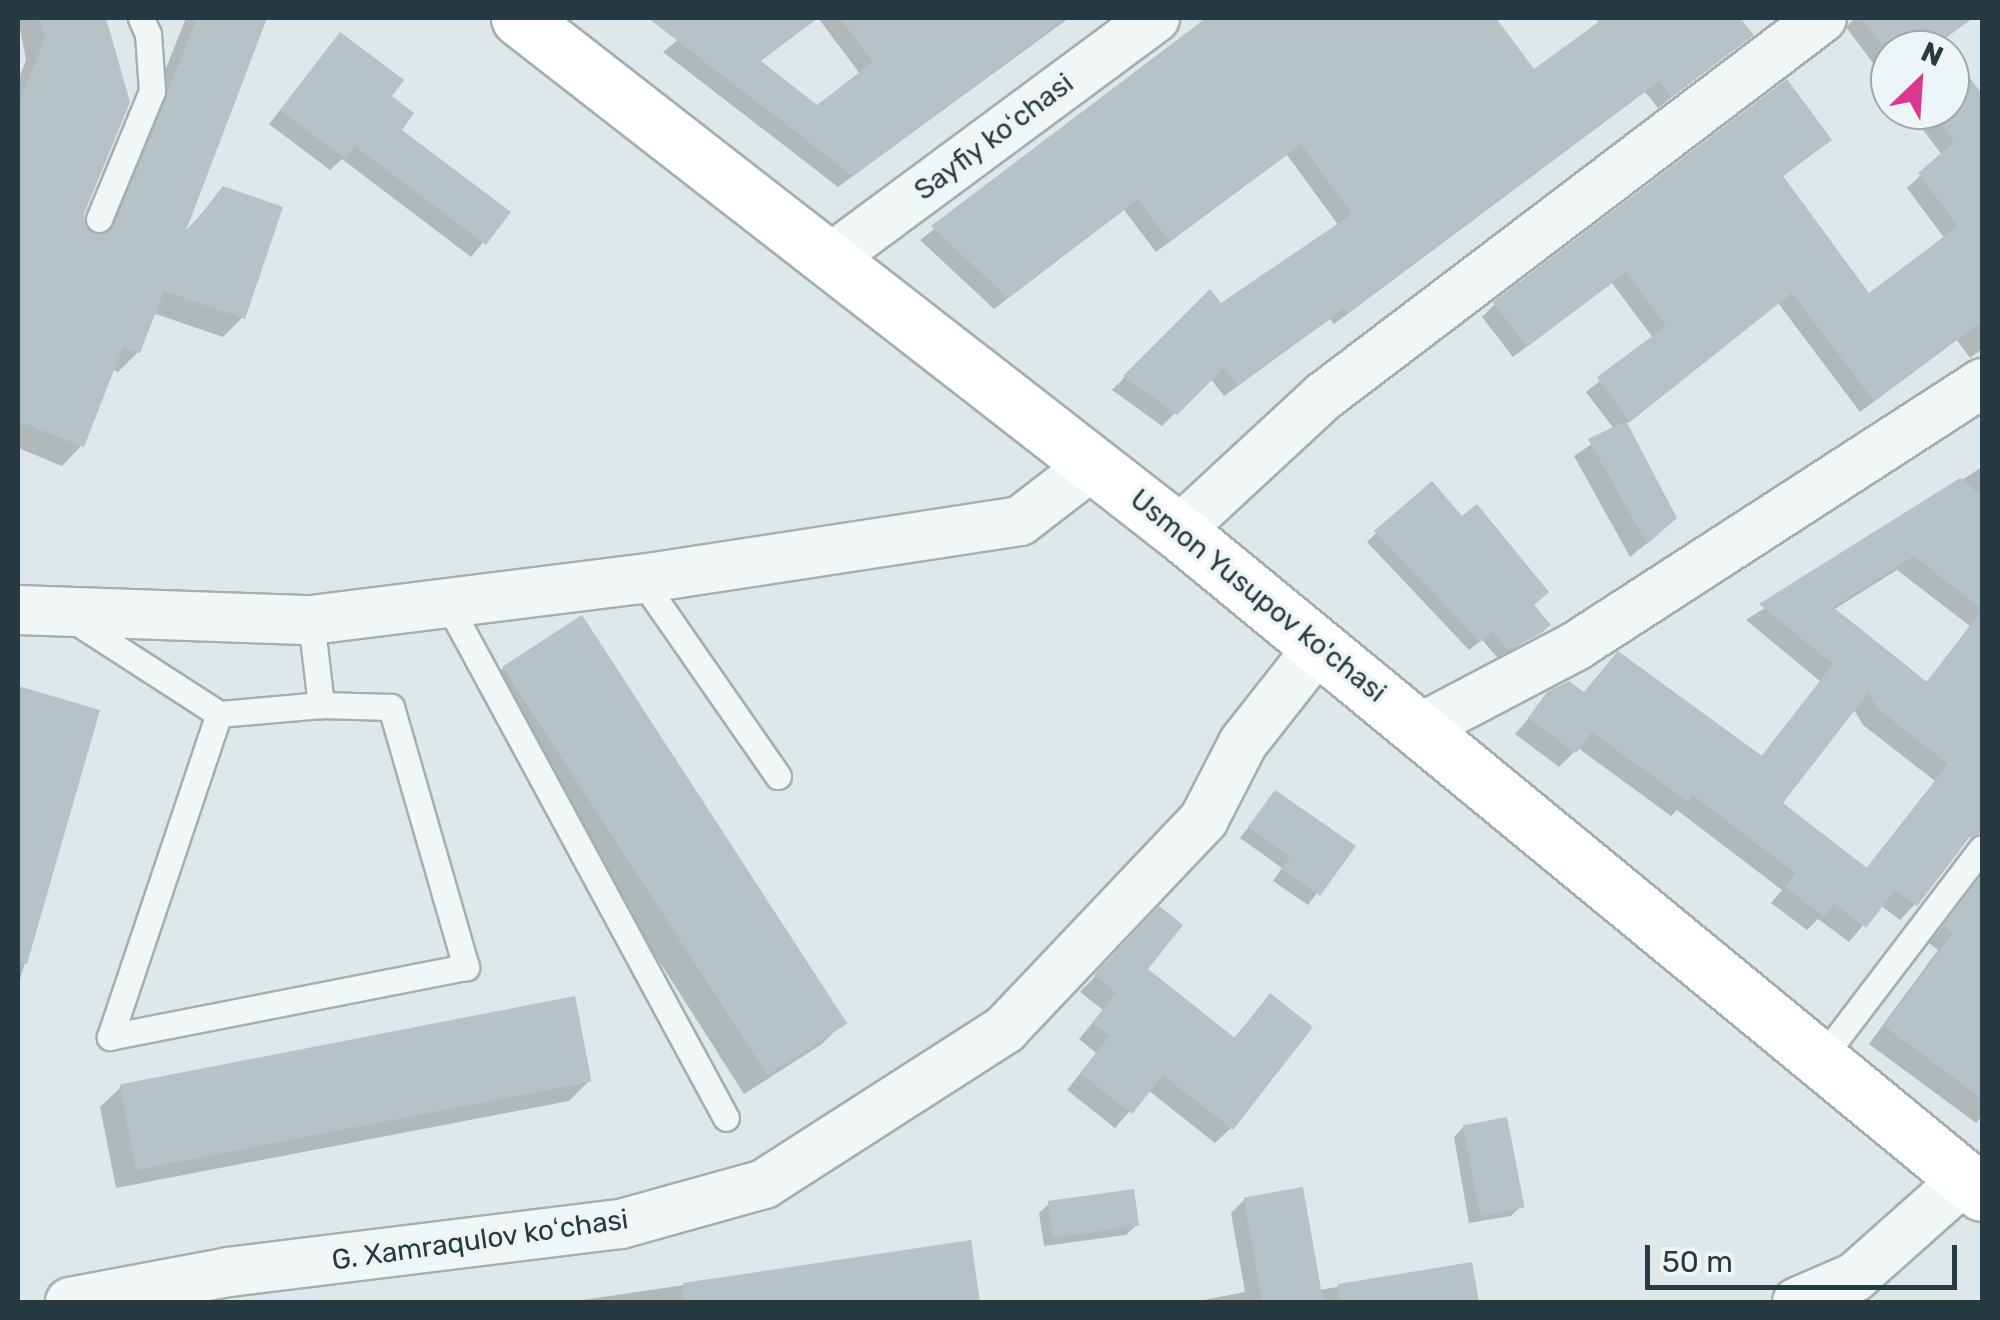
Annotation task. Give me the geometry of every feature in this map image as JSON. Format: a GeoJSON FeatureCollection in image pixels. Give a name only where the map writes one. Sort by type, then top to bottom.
{"type":"FeatureCollection","features":[{"type":"Feature","properties":{"kind":"main road","name":"Usmon Yusupov ko'chasi"},"geometry":{"type":"LineString","coordinates":[[519,18],[1178,531],[1420,728],[1818,1063],[1974,1186]]}},
{"type":"Feature","properties":{"kind":"street","name":"Sayfiy koʻchasi"},"geometry":{"type":"LineString","coordinates":[[832,258],[1155,18]]}},
{"type":"Feature","properties":{"kind":"street"},"geometry":{"type":"LineString","coordinates":[[1178,531],[1324,396],[1822,18]]}},
{"type":"Feature","properties":{"kind":"street"},"geometry":{"type":"LineString","coordinates":[[1420,728],[1576,646],[1982,383]]}},
{"type":"Feature","properties":{"kind":"street"},"geometry":{"type":"LineString","coordinates":[[39,611],[311,620],[641,578],[1020,521],[1094,464]]}},
{"type":"Feature","properties":{"kind":"street","name":"G. Xamraqulov koʻchasi"},"geometry":{"type":"LineString","coordinates":[[70,1302],[231,1287],[620,1224],[764,1184],[1004,1028],[1204,819],[1243,743],[1320,645]]}},
{"type":"Feature","properties":{"kind":"street"},"geometry":{"type":"LineString","coordinates":[[1798,1302],[1854,1277],[1974,1186]]}},
{"type":"Feature","properties":{"kind":"lane"},"geometry":{"type":"LineString","coordinates":[[100,219],[152,91],[148,34],[141,18]]}},
{"type":"Feature","properties":{"kind":"lane"},"geometry":{"type":"LineString","coordinates":[[641,578],[778,776]]}},
{"type":"Feature","properties":{"kind":"lane"},"geometry":{"type":"LineString","coordinates":[[448,604],[726,1118]]}},
{"type":"Feature","properties":{"kind":"lane"},"geometry":{"type":"LineString","coordinates":[[39,611],[219,714],[321,705],[391,707],[466,966],[110,1037],[219,714]]}},
{"type":"Feature","properties":{"kind":"lane"},"geometry":{"type":"LineString","coordinates":[[311,620],[321,705]]}},
{"type":"Feature","properties":{"kind":"lane"},"geometry":{"type":"LineString","coordinates":[[1818,1063],[1982,848]]}},
{"type":"Feature","properties":{"kind":"building"},"geometry":{"type":"Polygon","coordinates":[[[39,18],[106,18],[130,102],[84,214],[86,228],[100,235],[114,225],[197,18],[267,18],[184,236],[223,186],[283,207],[245,319],[164,291],[140,353],[123,347],[84,447],[18,421],[18,107],[45,38],[39,18]]]}},
{"type":"Feature","properties":{"kind":"building"},"geometry":{"type":"Polygon","coordinates":[[[648,18],[817,18],[761,61],[817,105],[873,62],[840,18],[1066,18],[853,176],[648,18]]]}},
{"type":"Feature","properties":{"kind":"building"},"geometry":{"type":"Polygon","coordinates":[[[1206,18],[1496,18],[1534,69],[1604,18],[1740,18],[1754,35],[1672,97],[1659,81],[1348,313],[1344,308],[1238,385],[1224,368],[1177,415],[1123,376],[1210,289],[1221,303],[1352,214],[1301,144],[1169,241],[1138,199],[1008,298],[931,226],[1206,18]]]}},
{"type":"Feature","properties":{"kind":"building"},"geometry":{"type":"Polygon","coordinates":[[[1861,18],[1973,18],[1956,30],[1870,30],[1861,18]]]}},
{"type":"Feature","properties":{"kind":"building"},"geometry":{"type":"Polygon","coordinates":[[[340,32],[404,80],[392,96],[414,113],[402,130],[511,212],[486,245],[355,146],[345,159],[280,110],[340,32]]]}},
{"type":"Feature","properties":{"kind":"building"},"geometry":{"type":"Polygon","coordinates":[[[1970,78],[1982,94],[1982,321],[1874,401],[1792,293],[1630,422],[1597,377],[1666,326],[1626,272],[1527,347],[1493,302],[1787,79],[1832,140],[1783,176],[1869,293],[1958,226],[1918,173],[1954,142],[1945,130],[1970,130],[1970,78]]]}},
{"type":"Feature","properties":{"kind":"building"},"geometry":{"type":"Polygon","coordinates":[[[1626,421],[1677,518],[1647,544],[1588,439],[1626,421]]]}},
{"type":"Feature","properties":{"kind":"building"},"geometry":{"type":"Polygon","coordinates":[[[1960,478],[1982,496],[1982,609],[1914,556],[1833,607],[1927,682],[1982,610],[1982,832],[1969,838],[1917,906],[1895,890],[1866,928],[1834,904],[1824,917],[1785,887],[1795,873],[1693,795],[1688,802],[1592,732],[1576,753],[1528,718],[1547,692],[1569,681],[1584,692],[1618,651],[1762,756],[1833,664],[1759,604],[1960,478]],[[1868,693],[1783,803],[1867,868],[1948,764],[1878,709],[1868,693]]]}},
{"type":"Feature","properties":{"kind":"building"},"geometry":{"type":"Polygon","coordinates":[[[1432,481],[1462,516],[1477,504],[1549,592],[1534,605],[1551,625],[1540,634],[1508,650],[1493,632],[1480,642],[1374,531],[1432,481]]]}},
{"type":"Feature","properties":{"kind":"building"},"geometry":{"type":"Polygon","coordinates":[[[582,615],[847,1023],[768,1075],[502,667],[582,615]]]}},
{"type":"Feature","properties":{"kind":"building"},"geometry":{"type":"Polygon","coordinates":[[[18,686],[100,710],[27,964],[18,962],[18,686]]]}},
{"type":"Feature","properties":{"kind":"building"},"geometry":{"type":"Polygon","coordinates":[[[1275,790],[1356,846],[1320,896],[1282,869],[1290,857],[1248,827],[1275,790]]]}},
{"type":"Feature","properties":{"kind":"building"},"geometry":{"type":"Polygon","coordinates":[[[1982,874],[1982,1099],[1884,1026],[1953,933],[1943,925],[1982,874]]]}},
{"type":"Feature","properties":{"kind":"building"},"geometry":{"type":"Polygon","coordinates":[[[1159,906],[1183,925],[1148,969],[1235,1038],[1270,993],[1313,1027],[1233,1130],[1163,1075],[1132,1114],[1080,1073],[1110,1036],[1092,1023],[1116,993],[1094,975],[1159,906]]]}},
{"type":"Feature","properties":{"kind":"building"},"geometry":{"type":"Polygon","coordinates":[[[575,996],[592,1081],[136,1170],[120,1085],[575,996]]]}},
{"type":"Feature","properties":{"kind":"building"},"geometry":{"type":"Polygon","coordinates":[[[1507,1117],[1525,1207],[1480,1216],[1463,1126],[1507,1117]]]}},
{"type":"Feature","properties":{"kind":"building"},"geometry":{"type":"Polygon","coordinates":[[[1303,1187],[1323,1302],[1262,1302],[1244,1197],[1303,1187]]]}},
{"type":"Feature","properties":{"kind":"building"},"geometry":{"type":"Polygon","coordinates":[[[1134,1189],[1139,1226],[1053,1238],[1048,1201],[1134,1189]]]}},
{"type":"Feature","properties":{"kind":"building"},"geometry":{"type":"Polygon","coordinates":[[[971,1240],[980,1302],[684,1302],[683,1283],[971,1240]]]}},
{"type":"Feature","properties":{"kind":"building"},"geometry":{"type":"Polygon","coordinates":[[[1472,1262],[1479,1302],[1339,1302],[1338,1284],[1472,1262]]]}}]}
